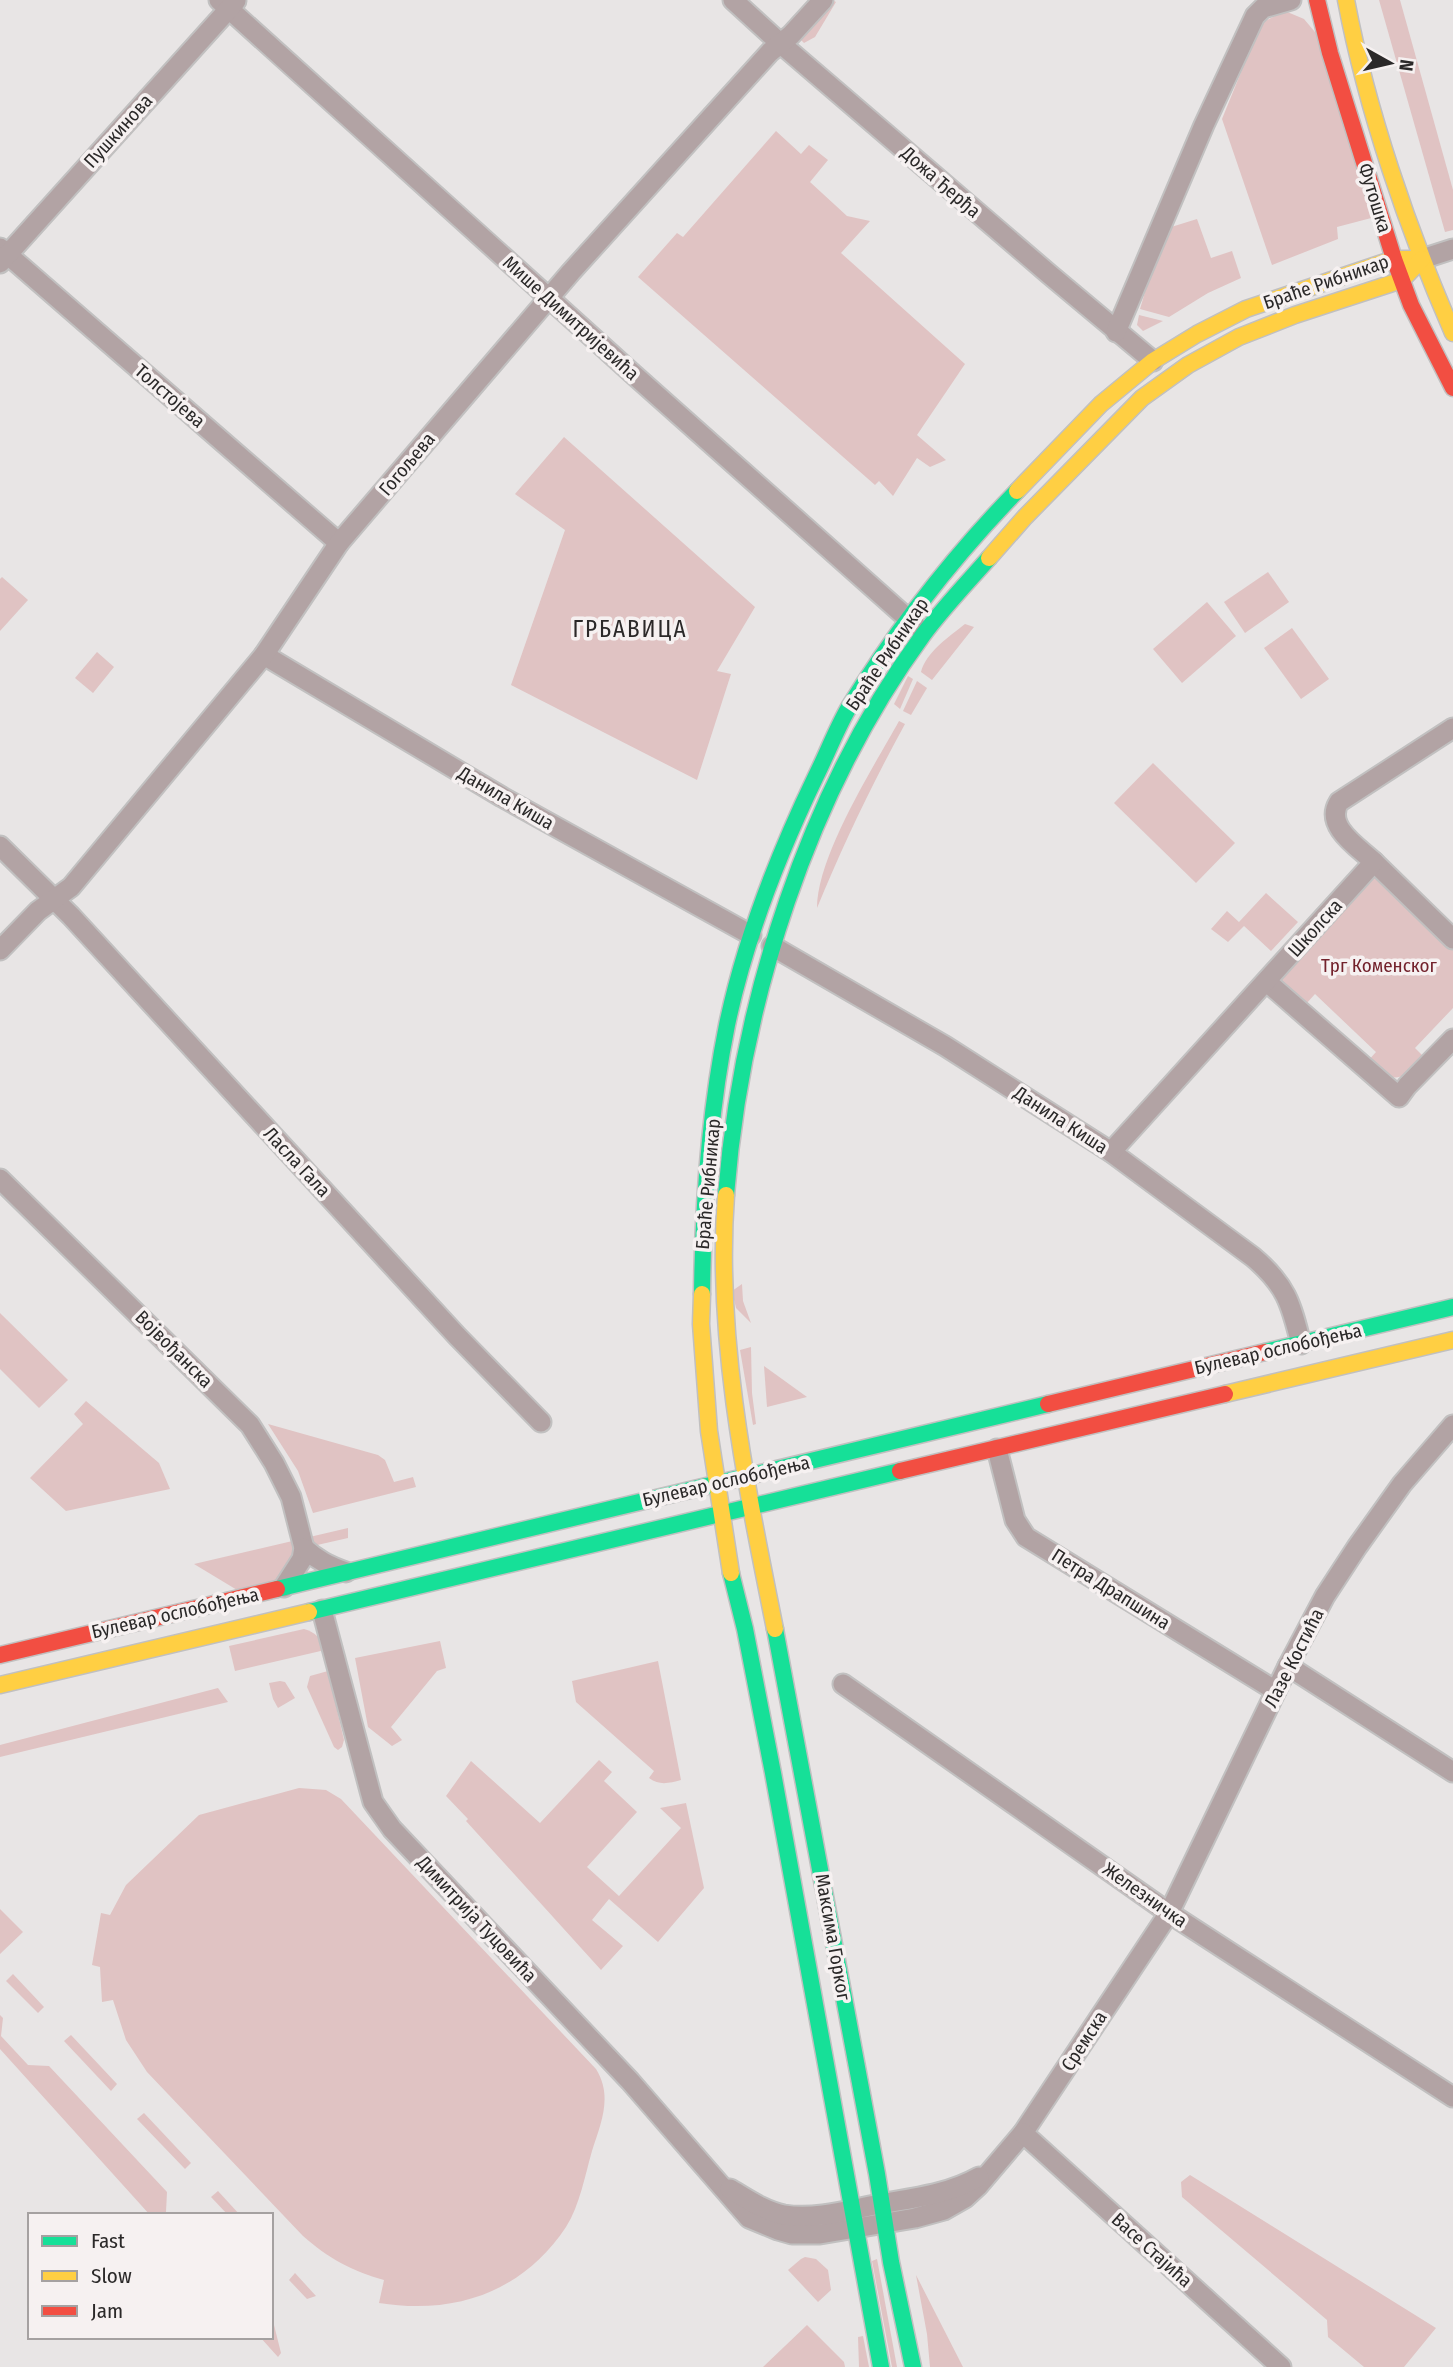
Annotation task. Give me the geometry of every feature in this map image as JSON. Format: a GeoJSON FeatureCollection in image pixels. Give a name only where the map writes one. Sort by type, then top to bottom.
{"type":"FeatureCollection","features":[{"type":"Feature","properties":{"kind":"street","name":"Дожа Ђерђа"},"geometry":{"type":"LineString","coordinates":[[733,0],[1116,332],[1153,361]]}},
{"type":"Feature","properties":{"kind":"street","name":"Гогољева"},"geometry":{"type":"LineString","coordinates":[[0,950],[38,911],[71,887],[264,655],[339,543],[549,297],[761,62],[824,0]]}},
{"type":"Feature","properties":{"kind":"street","name":"Футошка"},"geometry":{"type":"LineString","coordinates":[[1317,0],[1394,259],[1411,305],[1453,388]]}},
{"type":"Feature","properties":{"kind":"street","name":"Футошка"},"geometry":{"type":"LineString","coordinates":[[1346,0],[1355,49],[1422,259],[1453,333]]}},
{"type":"Feature","properties":{"kind":"street"},"geometry":{"type":"LineString","coordinates":[[1116,332],[1255,16],[1263,8],[1289,1],[1318,25],[1326,37]]}},
{"type":"Feature","properties":{"kind":"street","name":"Пушкинова"},"geometry":{"type":"LineString","coordinates":[[2,255],[228,3]]}},
{"type":"Feature","properties":{"kind":"street","name":"Мише Димитријевића"},"geometry":{"type":"LineString","coordinates":[[228,3],[549,297],[907,619],[925,632]]}},
{"type":"Feature","properties":{"kind":"street"},"geometry":{"type":"LineString","coordinates":[[1422,259],[1453,248]]}},
{"type":"Feature","properties":{"kind":"street","name":"Толстојева"},"geometry":{"type":"LineString","coordinates":[[2,255],[339,543]]}},
{"type":"Feature","properties":{"kind":"street","name":"Браће Рибникар"},"geometry":{"type":"LineString","coordinates":[[721,1513],[709,1432],[701,1324],[703,1223],[709,1140],[723,1051],[751,935],[802,805],[860,689],[907,619],[982,527],[1101,404],[1153,361],[1246,309],[1394,259],[1422,259]]}},
{"type":"Feature","properties":{"kind":"street","name":"Браће Рибникар"},"geometry":{"type":"LineString","coordinates":[[752,1506],[726,1328],[723,1277],[723,1232],[732,1134],[744,1065],[772,946],[797,875],[846,760],[902,665],[925,632],[1025,517],[1145,395],[1188,365],[1239,337],[1295,314],[1402,279],[1422,259]]}},
{"type":"Feature","properties":{"kind":"street","name":"Данила Киша"},"geometry":{"type":"LineString","coordinates":[[264,655],[502,797],[751,935]]}},
{"type":"Feature","properties":{"kind":"street"},"geometry":{"type":"LineString","coordinates":[[1453,728],[1337,804],[1334,815],[1337,825],[1453,939]]}},
{"type":"Feature","properties":{"kind":"street","name":"Ласла Гала"},"geometry":{"type":"LineString","coordinates":[[0,846],[54,899],[457,1336],[541,1422]]}},
{"type":"Feature","properties":{"kind":"street","name":"Школска"},"geometry":{"type":"LineString","coordinates":[[1111,1152],[1374,862]]}},
{"type":"Feature","properties":{"kind":"street","name":"Данила Киша"},"geometry":{"type":"LineString","coordinates":[[772,946],[945,1046],[1111,1152],[1273,1274],[1288,1297],[1301,1344]]}},
{"type":"Feature","properties":{"kind":"street"},"geometry":{"type":"LineString","coordinates":[[1267,982],[1399,1097],[1453,1039]]}},
{"type":"Feature","properties":{"kind":"street","name":"Војвођанска"},"geometry":{"type":"LineString","coordinates":[[0,1179],[250,1425],[291,1497],[304,1548]]}},
{"type":"Feature","properties":{"kind":"street","name":"Булевар ослобођења"},"geometry":{"type":"LineString","coordinates":[[0,1655],[1453,1307]]}},
{"type":"Feature","properties":{"kind":"street","name":"Булевар ослобођења"},"geometry":{"type":"LineString","coordinates":[[0,1685],[1453,1340]]}},
{"type":"Feature","properties":{"kind":"street","name":"Лазе Костића"},"geometry":{"type":"LineString","coordinates":[[1169,1913],[1276,1690],[1325,1596],[1357,1546],[1402,1485],[1453,1425]]}},
{"type":"Feature","properties":{"kind":"street","name":"Петра Драпшина"},"geometry":{"type":"LineString","coordinates":[[997,1449],[1015,1520],[1026,1537],[1276,1690]]}},
{"type":"Feature","properties":{"kind":"street","name":"Максима Горког"},"geometry":{"type":"LineString","coordinates":[[752,1506],[913,2367]]}},
{"type":"Feature","properties":{"kind":"street","name":"Максима Горког"},"geometry":{"type":"LineString","coordinates":[[721,1513],[727,1557],[745,1629],[773,1773],[881,2367]]}},
{"type":"Feature","properties":{"kind":"street"},"geometry":{"type":"LineString","coordinates":[[304,1548],[327,1566],[346,1572]]}},
{"type":"Feature","properties":{"kind":"street"},"geometry":{"type":"LineString","coordinates":[[284,1587],[302,1559],[304,1548]]}},
{"type":"Feature","properties":{"kind":"street","name":"Димитрија Туцовића"},"geometry":{"type":"LineString","coordinates":[[323,1610],[370,1791],[383,1817],[423,1863],[630,2081],[737,2206],[749,2218],[778,2230],[807,2234],[883,2213]]}},
{"type":"Feature","properties":{"kind":"street"},"geometry":{"type":"LineString","coordinates":[[1288,1666],[1453,1772]]}},
{"type":"Feature","properties":{"kind":"street","name":"Железничка"},"geometry":{"type":"LineString","coordinates":[[843,1684],[1169,1913],[1453,2097]]}},
{"type":"Feature","properties":{"kind":"street","name":"Сремска"},"geometry":{"type":"LineString","coordinates":[[883,2213],[915,2218],[954,2205],[978,2186],[1023,2133],[1169,1913]]}},
{"type":"Feature","properties":{"kind":"street","name":"Васе Стајића"},"geometry":{"type":"LineString","coordinates":[[1023,2133],[1281,2367]]}},
{"type":"Feature","properties":{"kind":"green space"},"geometry":{"type":"Polygon","coordinates":[[[832,0],[836,2],[815,37],[804,43],[798,37],[832,0]]]}},
{"type":"Feature","properties":{"kind":"green space"},"geometry":{"type":"Polygon","coordinates":[[[1379,0],[1400,0],[1453,190],[1453,230],[1445,232],[1379,0]]]}},
{"type":"Feature","properties":{"kind":"green space"},"geometry":{"type":"Polygon","coordinates":[[[1285,11],[1304,19],[1320,38],[1375,217],[1337,227],[1338,239],[1272,265],[1222,119],[1261,23],[1285,11]]]}},
{"type":"Feature","properties":{"kind":"green space"},"geometry":{"type":"Polygon","coordinates":[[[776,131],[801,154],[809,145],[828,160],[810,182],[847,216],[870,221],[841,253],[965,364],[917,435],[946,460],[930,467],[917,458],[893,496],[879,481],[875,485],[638,277],[677,233],[683,237],[776,131]]]}},
{"type":"Feature","properties":{"kind":"green space"},"geometry":{"type":"Polygon","coordinates":[[[1197,219],[1211,258],[1232,251],[1241,278],[1208,293],[1169,317],[1140,309],[1168,228],[1197,219]]]}},
{"type":"Feature","properties":{"kind":"green space"},"geometry":{"type":"Polygon","coordinates":[[[1139,315],[1163,321],[1143,331],[1137,325],[1139,315]]]}},
{"type":"Feature","properties":{"kind":"green space"},"geometry":{"type":"Polygon","coordinates":[[[564,437],[755,607],[717,671],[731,674],[697,780],[511,685],[565,530],[515,494],[564,437]]]}},
{"type":"Feature","properties":{"kind":"green space"},"geometry":{"type":"Polygon","coordinates":[[[1268,572],[1289,602],[1245,633],[1224,602],[1268,572]]]}},
{"type":"Feature","properties":{"kind":"green space"},"geometry":{"type":"Polygon","coordinates":[[[2,577],[28,600],[0,631],[0,579],[2,577]]]}},
{"type":"Feature","properties":{"kind":"green space"},"geometry":{"type":"Polygon","coordinates":[[[1207,602],[1236,636],[1182,683],[1153,649],[1207,602]]]}},
{"type":"Feature","properties":{"kind":"green space"},"geometry":{"type":"Polygon","coordinates":[[[965,624],[974,627],[932,680],[921,672],[933,651],[965,624]]]}},
{"type":"Feature","properties":{"kind":"green space"},"geometry":{"type":"Polygon","coordinates":[[[1292,628],[1329,679],[1301,699],[1264,648],[1292,628]]]}},
{"type":"Feature","properties":{"kind":"green space"},"geometry":{"type":"Polygon","coordinates":[[[97,652],[114,667],[93,693],[75,678],[97,652]]]}},
{"type":"Feature","properties":{"kind":"green space"},"geometry":{"type":"Polygon","coordinates":[[[908,676],[913,679],[900,709],[894,704],[908,676]]]}},
{"type":"Feature","properties":{"kind":"green space"},"geometry":{"type":"Polygon","coordinates":[[[917,681],[927,688],[911,715],[903,711],[917,681]]]}},
{"type":"Feature","properties":{"kind":"green space"},"geometry":{"type":"Polygon","coordinates":[[[899,721],[905,724],[858,815],[817,908],[819,887],[836,838],[899,721]]]}},
{"type":"Feature","properties":{"kind":"green space"},"geometry":{"type":"Polygon","coordinates":[[[1153,763],[1235,843],[1196,883],[1114,803],[1153,763]]]}},
{"type":"Feature","properties":{"kind":"green space","name":"Трг Коменског"},"geometry":{"type":"Polygon","coordinates":[[[1375,875],[1453,947],[1453,1008],[1415,1048],[1423,1056],[1408,1072],[1397,1077],[1385,1074],[1367,1062],[1376,1052],[1315,994],[1305,1005],[1282,984],[1281,976],[1375,875]]]}},
{"type":"Feature","properties":{"kind":"green space"},"geometry":{"type":"Polygon","coordinates":[[[1266,893],[1298,922],[1271,951],[1244,926],[1228,942],[1211,929],[1227,911],[1239,922],[1266,893]]]}},
{"type":"Feature","properties":{"kind":"green space"},"geometry":{"type":"Polygon","coordinates":[[[742,1284],[743,1301],[751,1323],[736,1308],[732,1291],[742,1284]]]}},
{"type":"Feature","properties":{"kind":"green space"},"geometry":{"type":"Polygon","coordinates":[[[0,1313],[68,1380],[39,1408],[0,1369],[0,1313]]]}},
{"type":"Feature","properties":{"kind":"green space"},"geometry":{"type":"Polygon","coordinates":[[[751,1347],[756,1424],[753,1425],[740,1350],[751,1347]]]}},
{"type":"Feature","properties":{"kind":"green space"},"geometry":{"type":"Polygon","coordinates":[[[764,1366],[807,1397],[767,1407],[764,1366]]]}},
{"type":"Feature","properties":{"kind":"green space"},"geometry":{"type":"Polygon","coordinates":[[[86,1401],[159,1463],[170,1489],[66,1511],[30,1478],[83,1424],[74,1414],[86,1401]]]}},
{"type":"Feature","properties":{"kind":"green space"},"geometry":{"type":"Polygon","coordinates":[[[268,1424],[378,1455],[385,1460],[394,1482],[413,1477],[416,1487],[313,1513],[298,1471],[268,1424]]]}},
{"type":"Feature","properties":{"kind":"green space"},"geometry":{"type":"Polygon","coordinates":[[[348,1528],[348,1538],[304,1548],[295,1572],[247,1596],[194,1564],[348,1528]]]}},
{"type":"Feature","properties":{"kind":"green space"},"geometry":{"type":"Polygon","coordinates":[[[304,1629],[318,1636],[325,1650],[235,1671],[229,1646],[304,1629]]]}},
{"type":"Feature","properties":{"kind":"green space"},"geometry":{"type":"Polygon","coordinates":[[[440,1641],[446,1668],[437,1671],[391,1727],[402,1740],[392,1746],[368,1727],[355,1658],[440,1641]]]}},
{"type":"Feature","properties":{"kind":"green space"},"geometry":{"type":"Polygon","coordinates":[[[658,1661],[681,1780],[665,1783],[649,1778],[654,1771],[576,1702],[572,1681],[658,1661]]]}},
{"type":"Feature","properties":{"kind":"green space"},"geometry":{"type":"Polygon","coordinates":[[[328,1671],[344,1740],[338,1750],[334,1747],[307,1687],[310,1676],[328,1671]]]}},
{"type":"Feature","properties":{"kind":"green space"},"geometry":{"type":"Polygon","coordinates":[[[285,1682],[295,1698],[278,1708],[269,1683],[285,1682]]]}},
{"type":"Feature","properties":{"kind":"green space"},"geometry":{"type":"Polygon","coordinates":[[[218,1688],[228,1702],[0,1757],[0,1745],[218,1688]]]}},
{"type":"Feature","properties":{"kind":"green space"},"geometry":{"type":"Polygon","coordinates":[[[599,1760],[612,1772],[604,1781],[637,1812],[587,1867],[619,1896],[681,1828],[660,1808],[686,1803],[704,1888],[658,1942],[609,1899],[592,1920],[623,1946],[601,1970],[446,1796],[471,1761],[540,1823],[599,1760]]]}},
{"type":"Feature","properties":{"kind":"green space"},"geometry":{"type":"Polygon","coordinates":[[[299,1788],[326,1790],[341,1799],[596,2069],[601,2079],[605,2099],[602,2120],[571,2218],[548,2250],[529,2268],[484,2294],[460,2302],[434,2305],[379,2303],[384,2280],[341,2263],[303,2236],[147,2072],[126,2040],[113,2000],[102,2002],[100,1967],[92,1965],[101,1913],[110,1915],[126,1885],[199,1815],[299,1788]]]}},
{"type":"Feature","properties":{"kind":"green space"},"geometry":{"type":"Polygon","coordinates":[[[0,1909],[23,1932],[0,1954],[0,1909]]]}},
{"type":"Feature","properties":{"kind":"green space"},"geometry":{"type":"Polygon","coordinates":[[[13,1974],[44,2007],[38,2013],[6,1981],[13,1974]]]}},
{"type":"Feature","properties":{"kind":"green space"},"geometry":{"type":"Polygon","coordinates":[[[0,2015],[3,2018],[1,2036],[28,2065],[49,2066],[167,2192],[167,2213],[148,2213],[0,2049],[0,2015]]]}},
{"type":"Feature","properties":{"kind":"green space"},"geometry":{"type":"Polygon","coordinates":[[[71,2035],[117,2084],[111,2091],[64,2041],[71,2035]]]}},
{"type":"Feature","properties":{"kind":"green space"},"geometry":{"type":"Polygon","coordinates":[[[144,2113],[191,2163],[185,2169],[137,2119],[144,2113]]]}},
{"type":"Feature","properties":{"kind":"green space"},"geometry":{"type":"Polygon","coordinates":[[[1190,2175],[1436,2328],[1404,2367],[1364,2367],[1328,2337],[1327,2320],[1182,2197],[1181,2182],[1190,2175]]]}},
{"type":"Feature","properties":{"kind":"green space"},"geometry":{"type":"Polygon","coordinates":[[[218,2191],[238,2213],[226,2213],[211,2197],[218,2191]]]}},
{"type":"Feature","properties":{"kind":"green space"},"geometry":{"type":"Polygon","coordinates":[[[805,2257],[816,2259],[828,2270],[831,2290],[818,2302],[788,2270],[805,2257]]]}},
{"type":"Feature","properties":{"kind":"green space"},"geometry":{"type":"Polygon","coordinates":[[[877,2259],[897,2367],[892,2367],[872,2261],[877,2259]]]}},
{"type":"Feature","properties":{"kind":"green space"},"geometry":{"type":"Polygon","coordinates":[[[295,2273],[316,2296],[307,2299],[289,2280],[295,2273]]]}},
{"type":"Feature","properties":{"kind":"green space"},"geometry":{"type":"Polygon","coordinates":[[[916,2275],[963,2367],[930,2367],[916,2275]]]}},
{"type":"Feature","properties":{"kind":"green space"},"geometry":{"type":"Polygon","coordinates":[[[273,2321],[281,2353],[278,2357],[262,2339],[273,2339],[273,2321]]]}},
{"type":"Feature","properties":{"kind":"green space"},"geometry":{"type":"Polygon","coordinates":[[[807,2325],[844,2362],[845,2367],[763,2367],[807,2325]]]}},
{"type":"Feature","properties":{"kind":"green space"},"geometry":{"type":"Polygon","coordinates":[[[863,2336],[869,2367],[859,2367],[858,2337],[863,2336]]]}},
{"type":"Feature","properties":{"kind":"traffic: fast"},"geometry":{"type":"LineString","coordinates":[[702,1294],[708,1159],[721,1058],[743,961],[776,867],[839,725],[866,680],[926,595],[1017,491]]}},
{"type":"Feature","properties":{"kind":"traffic: fast"},"geometry":{"type":"LineString","coordinates":[[726,1195],[734,1122],[747,1048],[765,974],[787,902],[814,830],[846,762],[882,696],[923,635],[989,558]]}},
{"type":"Feature","properties":{"kind":"traffic: fast"},"geometry":{"type":"LineString","coordinates":[[1265,1352],[1453,1307]]}},
{"type":"Feature","properties":{"kind":"traffic: fast"},"geometry":{"type":"LineString","coordinates":[[277,1589],[1048,1404]]}},
{"type":"Feature","properties":{"kind":"traffic: fast"},"geometry":{"type":"LineString","coordinates":[[309,1612],[900,1471]]}},
{"type":"Feature","properties":{"kind":"traffic: fast"},"geometry":{"type":"LineString","coordinates":[[731,1573],[745,1629],[773,1773],[881,2367]]}},
{"type":"Feature","properties":{"kind":"traffic: fast"},"geometry":{"type":"LineString","coordinates":[[775,1629],[891,2262],[913,2367]]}},
{"type":"Feature","properties":{"kind":"traffic: slow"},"geometry":{"type":"LineString","coordinates":[[1346,0],[1365,84],[1390,169],[1420,253],[1453,333]]}},
{"type":"Feature","properties":{"kind":"traffic: slow"},"geometry":{"type":"LineString","coordinates":[[1017,491],[1101,404],[1153,361],[1197,334],[1246,309],[1394,259],[1422,259]]}},
{"type":"Feature","properties":{"kind":"traffic: slow"},"geometry":{"type":"LineString","coordinates":[[989,558],[1025,517],[1142,398],[1188,365],[1239,337],[1295,315],[1402,280],[1422,259]]}},
{"type":"Feature","properties":{"kind":"traffic: slow"},"geometry":{"type":"LineString","coordinates":[[726,1195],[725,1304],[729,1359],[744,1468],[775,1629]]}},
{"type":"Feature","properties":{"kind":"traffic: slow"},"geometry":{"type":"LineString","coordinates":[[702,1294],[701,1324],[709,1431],[731,1573]]}},
{"type":"Feature","properties":{"kind":"traffic: slow"},"geometry":{"type":"LineString","coordinates":[[1225,1394],[1453,1340]]}},
{"type":"Feature","properties":{"kind":"traffic: slow"},"geometry":{"type":"LineString","coordinates":[[0,1685],[309,1612]]}},
{"type":"Feature","properties":{"kind":"traffic: jam"},"geometry":{"type":"LineString","coordinates":[[1317,0],[1330,53],[1394,259],[1411,305],[1453,388]]}},
{"type":"Feature","properties":{"kind":"traffic: jam"},"geometry":{"type":"LineString","coordinates":[[1048,1404],[1265,1352]]}},
{"type":"Feature","properties":{"kind":"traffic: jam"},"geometry":{"type":"LineString","coordinates":[[900,1471],[1225,1394]]}},
{"type":"Feature","properties":{"kind":"traffic: jam"},"geometry":{"type":"LineString","coordinates":[[0,1655],[277,1589]]}},
{"type":"Feature","properties":{"kind":"district","name":"ГРБАВИЦА"},"geometry":{"type":"Point","coordinates":[630,629]}}]}
